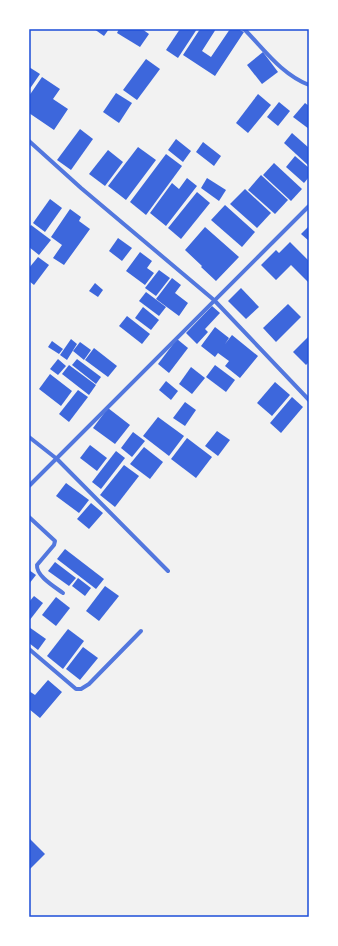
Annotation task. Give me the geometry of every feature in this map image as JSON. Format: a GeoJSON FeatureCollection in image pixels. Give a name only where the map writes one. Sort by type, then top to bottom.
{"type":"FeatureCollection","features":[{"type":"Feature","properties":{"kind":"street"},"geometry":{"type":"LineString","coordinates":[[244,29],[279,66],[291,76],[309,85]]}},
{"type":"Feature","properties":{"kind":"street"},"geometry":{"type":"LineString","coordinates":[[29,141],[81,188],[214,300],[309,400]]}},
{"type":"Feature","properties":{"kind":"street"},"geometry":{"type":"LineString","coordinates":[[29,486],[309,206]]}},
{"type":"Feature","properties":{"kind":"street"},"geometry":{"type":"LineString","coordinates":[[29,437],[57,459],[168,571]]}},
{"type":"Feature","properties":{"kind":"street"},"geometry":{"type":"LineString","coordinates":[[29,517],[55,541],[54,545],[37,565],[39,574],[63,593]]}},
{"type":"Feature","properties":{"kind":"street"},"geometry":{"type":"LineString","coordinates":[[29,649],[76,689],[81,689],[89,684],[141,630]]}},
{"type":"Feature","properties":{"kind":"building"},"geometry":{"type":"Polygon","coordinates":[[[94,29],[109,29],[104,36],[94,29]]]}},
{"type":"Feature","properties":{"kind":"building"},"geometry":{"type":"Polygon","coordinates":[[[119,29],[142,29],[149,34],[140,47],[117,33],[119,29]]]}},
{"type":"Feature","properties":{"kind":"building"},"geometry":{"type":"Polygon","coordinates":[[[180,29],[197,29],[178,58],[166,50],[180,29]]]}},
{"type":"Feature","properties":{"kind":"building"},"geometry":{"type":"Polygon","coordinates":[[[200,29],[216,29],[202,51],[211,57],[230,29],[238,29],[244,32],[215,76],[183,55],[200,29]]]}},
{"type":"Feature","properties":{"kind":"building"},"geometry":{"type":"Polygon","coordinates":[[[263,52],[278,72],[262,84],[247,65],[263,52]]]}},
{"type":"Feature","properties":{"kind":"building"},"geometry":{"type":"Polygon","coordinates":[[[146,59],[160,69],[137,100],[123,90],[146,59]]]}},
{"type":"Feature","properties":{"kind":"building"},"geometry":{"type":"Polygon","coordinates":[[[29,67],[40,74],[29,90],[29,67]]]}},
{"type":"Feature","properties":{"kind":"building"},"geometry":{"type":"Polygon","coordinates":[[[42,77],[60,89],[53,99],[68,109],[54,130],[29,113],[29,96],[42,77]]]}},
{"type":"Feature","properties":{"kind":"building"},"geometry":{"type":"Polygon","coordinates":[[[116,93],[132,103],[119,123],[103,112],[116,93]]]}},
{"type":"Feature","properties":{"kind":"building"},"geometry":{"type":"Polygon","coordinates":[[[258,94],[271,105],[248,133],[236,123],[258,94]]]}},
{"type":"Feature","properties":{"kind":"building"},"geometry":{"type":"Polygon","coordinates":[[[279,102],[290,111],[278,126],[267,117],[279,102]]]}},
{"type":"Feature","properties":{"kind":"building"},"geometry":{"type":"Polygon","coordinates":[[[305,103],[309,106],[309,129],[293,117],[305,103]]]}},
{"type":"Feature","properties":{"kind":"building"},"geometry":{"type":"Polygon","coordinates":[[[80,129],[93,139],[71,170],[57,160],[80,129]]]}},
{"type":"Feature","properties":{"kind":"building"},"geometry":{"type":"Polygon","coordinates":[[[292,133],[309,148],[309,166],[284,143],[292,133]]]}},
{"type":"Feature","properties":{"kind":"building"},"geometry":{"type":"Polygon","coordinates":[[[176,139],[191,151],[183,162],[168,150],[176,139]]]}},
{"type":"Feature","properties":{"kind":"building"},"geometry":{"type":"Polygon","coordinates":[[[203,142],[221,156],[214,166],[196,152],[203,142]]]}},
{"type":"Feature","properties":{"kind":"building"},"geometry":{"type":"Polygon","coordinates":[[[138,147],[156,160],[126,200],[108,186],[138,147]]]}},
{"type":"Feature","properties":{"kind":"building"},"geometry":{"type":"Polygon","coordinates":[[[108,150],[123,162],[105,186],[89,174],[108,150]]]}},
{"type":"Feature","properties":{"kind":"building"},"geometry":{"type":"Polygon","coordinates":[[[166,154],[182,166],[146,215],[130,202],[166,154]]]}},
{"type":"Feature","properties":{"kind":"building"},"geometry":{"type":"Polygon","coordinates":[[[295,156],[309,168],[309,177],[304,183],[286,167],[295,156]]]}},
{"type":"Feature","properties":{"kind":"building"},"geometry":{"type":"Polygon","coordinates":[[[274,163],[302,189],[291,201],[263,175],[274,163]]]}},
{"type":"Feature","properties":{"kind":"building"},"geometry":{"type":"Polygon","coordinates":[[[261,175],[288,200],[275,214],[248,190],[261,175]]]}},
{"type":"Feature","properties":{"kind":"building"},"geometry":{"type":"Polygon","coordinates":[[[187,178],[197,186],[166,226],[150,213],[172,183],[179,189],[187,178]]]}},
{"type":"Feature","properties":{"kind":"building"},"geometry":{"type":"Polygon","coordinates":[[[207,178],[226,190],[219,201],[201,188],[207,178]]]}},
{"type":"Feature","properties":{"kind":"building"},"geometry":{"type":"Polygon","coordinates":[[[245,189],[271,213],[257,228],[230,204],[245,189]]]}},
{"type":"Feature","properties":{"kind":"building"},"geometry":{"type":"Polygon","coordinates":[[[197,192],[210,203],[181,239],[168,228],[197,192]]]}},
{"type":"Feature","properties":{"kind":"building"},"geometry":{"type":"Polygon","coordinates":[[[50,199],[62,208],[45,232],[33,223],[50,199]]]}},
{"type":"Feature","properties":{"kind":"building"},"geometry":{"type":"Polygon","coordinates":[[[225,205],[255,232],[242,247],[211,220],[225,205]]]}},
{"type":"Feature","properties":{"kind":"building"},"geometry":{"type":"Polygon","coordinates":[[[70,209],[81,217],[79,221],[90,229],[64,265],[53,258],[62,245],[51,237],[70,209]]]}},
{"type":"Feature","properties":{"kind":"building"},"geometry":{"type":"Polygon","coordinates":[[[31,225],[51,240],[39,255],[29,247],[29,228],[31,225]]]}},
{"type":"Feature","properties":{"kind":"building"},"geometry":{"type":"Polygon","coordinates":[[[309,226],[309,241],[301,234],[309,226]]]}},
{"type":"Feature","properties":{"kind":"building"},"geometry":{"type":"Polygon","coordinates":[[[205,227],[239,257],[216,281],[185,250],[205,227]]]}},
{"type":"Feature","properties":{"kind":"building"},"geometry":{"type":"Polygon","coordinates":[[[118,238],[132,248],[122,261],[109,251],[118,238]]]}},
{"type":"Feature","properties":{"kind":"building"},"geometry":{"type":"Polygon","coordinates":[[[290,242],[309,261],[309,283],[291,265],[276,280],[261,265],[276,250],[279,253],[290,242]]]}},
{"type":"Feature","properties":{"kind":"building"},"geometry":{"type":"Polygon","coordinates":[[[140,252],[152,261],[147,268],[154,273],[145,285],[126,271],[140,252]]]}},
{"type":"Feature","properties":{"kind":"building"},"geometry":{"type":"Polygon","coordinates":[[[38,257],[49,265],[34,285],[29,281],[29,268],[38,257]]]}},
{"type":"Feature","properties":{"kind":"building"},"geometry":{"type":"Polygon","coordinates":[[[159,270],[170,278],[156,296],[145,288],[159,270]]]}},
{"type":"Feature","properties":{"kind":"building"},"geometry":{"type":"Polygon","coordinates":[[[172,278],[181,285],[175,293],[188,303],[179,316],[156,299],[172,278]]]}},
{"type":"Feature","properties":{"kind":"building"},"geometry":{"type":"Polygon","coordinates":[[[95,283],[103,290],[98,297],[89,291],[95,283]]]}},
{"type":"Feature","properties":{"kind":"building"},"geometry":{"type":"Polygon","coordinates":[[[241,288],[259,307],[246,319],[228,301],[241,288]]]}},
{"type":"Feature","properties":{"kind":"building"},"geometry":{"type":"Polygon","coordinates":[[[146,292],[166,307],[159,316],[139,301],[146,292]]]}},
{"type":"Feature","properties":{"kind":"building"},"geometry":{"type":"Polygon","coordinates":[[[288,304],[301,317],[276,342],[263,328],[288,304]]]}},
{"type":"Feature","properties":{"kind":"building"},"geometry":{"type":"Polygon","coordinates":[[[212,306],[220,313],[205,329],[208,332],[197,344],[186,333],[212,306]]]}},
{"type":"Feature","properties":{"kind":"building"},"geometry":{"type":"Polygon","coordinates":[[[143,307],[159,320],[151,330],[135,318],[143,307]]]}},
{"type":"Feature","properties":{"kind":"building"},"geometry":{"type":"Polygon","coordinates":[[[127,316],[150,334],[142,344],[119,326],[127,316]]]}},
{"type":"Feature","properties":{"kind":"building"},"geometry":{"type":"Polygon","coordinates":[[[215,327],[229,338],[225,344],[232,335],[258,356],[240,378],[225,366],[229,361],[218,353],[215,357],[201,346],[215,327]]]}},
{"type":"Feature","properties":{"kind":"building"},"geometry":{"type":"Polygon","coordinates":[[[309,336],[309,362],[306,365],[293,352],[309,336]]]}},
{"type":"Feature","properties":{"kind":"building"},"geometry":{"type":"Polygon","coordinates":[[[71,339],[77,344],[67,360],[60,355],[71,339]]]}},
{"type":"Feature","properties":{"kind":"building"},"geometry":{"type":"Polygon","coordinates":[[[177,339],[188,348],[169,373],[158,364],[177,339]]]}},
{"type":"Feature","properties":{"kind":"building"},"geometry":{"type":"Polygon","coordinates":[[[52,341],[63,349],[59,354],[48,347],[52,341]]]}},
{"type":"Feature","properties":{"kind":"building"},"geometry":{"type":"Polygon","coordinates":[[[80,342],[91,350],[84,360],[73,351],[80,342]]]}},
{"type":"Feature","properties":{"kind":"building"},"geometry":{"type":"Polygon","coordinates":[[[94,348],[117,366],[108,377],[85,360],[94,348]]]}},
{"type":"Feature","properties":{"kind":"building"},"geometry":{"type":"Polygon","coordinates":[[[58,359],[66,366],[58,375],[50,369],[58,359]]]}},
{"type":"Feature","properties":{"kind":"building"},"geometry":{"type":"Polygon","coordinates":[[[77,359],[101,377],[96,384],[72,365],[77,359]]]}},
{"type":"Feature","properties":{"kind":"building"},"geometry":{"type":"Polygon","coordinates":[[[69,365],[96,385],[89,395],[62,374],[69,365]]]}},
{"type":"Feature","properties":{"kind":"building"},"geometry":{"type":"Polygon","coordinates":[[[215,365],[235,380],[226,392],[206,377],[215,365]]]}},
{"type":"Feature","properties":{"kind":"building"},"geometry":{"type":"Polygon","coordinates":[[[191,367],[205,378],[192,394],[179,384],[191,367]]]}},
{"type":"Feature","properties":{"kind":"building"},"geometry":{"type":"Polygon","coordinates":[[[50,374],[72,391],[61,406],[39,389],[50,374]]]}},
{"type":"Feature","properties":{"kind":"building"},"geometry":{"type":"Polygon","coordinates":[[[166,381],[178,391],[171,400],[159,390],[166,381]]]}},
{"type":"Feature","properties":{"kind":"building"},"geometry":{"type":"Polygon","coordinates":[[[275,382],[290,395],[272,416],[257,403],[275,382]]]}},
{"type":"Feature","properties":{"kind":"building"},"geometry":{"type":"Polygon","coordinates":[[[78,390],[88,397],[69,422],[59,414],[78,390]]]}},
{"type":"Feature","properties":{"kind":"building"},"geometry":{"type":"Polygon","coordinates":[[[292,397],[303,407],[281,433],[270,423],[292,397]]]}},
{"type":"Feature","properties":{"kind":"building"},"geometry":{"type":"Polygon","coordinates":[[[185,402],[196,410],[185,426],[173,418],[185,402]]]}},
{"type":"Feature","properties":{"kind":"building"},"geometry":{"type":"Polygon","coordinates":[[[108,408],[130,425],[115,444],[93,428],[108,408]]]}},
{"type":"Feature","properties":{"kind":"building"},"geometry":{"type":"Polygon","coordinates":[[[158,417],[184,436],[169,456],[143,436],[158,417]]]}},
{"type":"Feature","properties":{"kind":"building"},"geometry":{"type":"Polygon","coordinates":[[[217,431],[230,440],[218,456],[205,446],[217,431]]]}},
{"type":"Feature","properties":{"kind":"building"},"geometry":{"type":"Polygon","coordinates":[[[133,432],[145,441],[132,457],[121,448],[133,432]]]}},
{"type":"Feature","properties":{"kind":"building"},"geometry":{"type":"Polygon","coordinates":[[[187,438],[212,457],[196,478],[171,459],[187,438]]]}},
{"type":"Feature","properties":{"kind":"building"},"geometry":{"type":"Polygon","coordinates":[[[90,445],[107,458],[97,471],[80,458],[90,445]]]}},
{"type":"Feature","properties":{"kind":"building"},"geometry":{"type":"Polygon","coordinates":[[[144,447],[163,462],[150,479],[130,464],[144,447]]]}},
{"type":"Feature","properties":{"kind":"building"},"geometry":{"type":"Polygon","coordinates":[[[116,451],[125,458],[101,489],[92,482],[116,451]]]}},
{"type":"Feature","properties":{"kind":"building"},"geometry":{"type":"Polygon","coordinates":[[[124,465],[139,476],[115,507],[100,495],[124,465]]]}},
{"type":"Feature","properties":{"kind":"building"},"geometry":{"type":"Polygon","coordinates":[[[66,483],[89,500],[79,513],[56,496],[66,483]]]}},
{"type":"Feature","properties":{"kind":"building"},"geometry":{"type":"Polygon","coordinates":[[[91,503],[103,513],[89,529],[77,519],[91,503]]]}},
{"type":"Feature","properties":{"kind":"building"},"geometry":{"type":"Polygon","coordinates":[[[65,549],[104,579],[96,589],[57,559],[65,549]]]}},
{"type":"Feature","properties":{"kind":"building"},"geometry":{"type":"Polygon","coordinates":[[[55,562],[76,578],[69,586],[48,571],[55,562]]]}},
{"type":"Feature","properties":{"kind":"building"},"geometry":{"type":"Polygon","coordinates":[[[29,570],[36,575],[29,584],[29,570]]]}},
{"type":"Feature","properties":{"kind":"building"},"geometry":{"type":"Polygon","coordinates":[[[78,578],[91,588],[85,596],[72,586],[78,578]]]}},
{"type":"Feature","properties":{"kind":"building"},"geometry":{"type":"Polygon","coordinates":[[[105,586],[119,596],[99,621],[86,611],[105,586]]]}},
{"type":"Feature","properties":{"kind":"building"},"geometry":{"type":"Polygon","coordinates":[[[34,596],[43,603],[29,621],[29,602],[34,596]]]}},
{"type":"Feature","properties":{"kind":"building"},"geometry":{"type":"Polygon","coordinates":[[[56,597],[70,608],[56,626],[42,615],[56,597]]]}},
{"type":"Feature","properties":{"kind":"building"},"geometry":{"type":"Polygon","coordinates":[[[29,627],[46,639],[38,650],[29,643],[29,627]]]}},
{"type":"Feature","properties":{"kind":"building"},"geometry":{"type":"Polygon","coordinates":[[[68,629],[84,641],[63,669],[47,656],[68,629]]]}},
{"type":"Feature","properties":{"kind":"building"},"geometry":{"type":"Polygon","coordinates":[[[83,647],[98,658],[80,680],[66,669],[83,647]]]}},
{"type":"Feature","properties":{"kind":"building"},"geometry":{"type":"Polygon","coordinates":[[[48,680],[62,692],[40,718],[29,709],[29,691],[35,695],[48,680]]]}},
{"type":"Feature","properties":{"kind":"building"},"geometry":{"type":"Polygon","coordinates":[[[29,838],[45,854],[29,870],[29,838]]]}}]}
